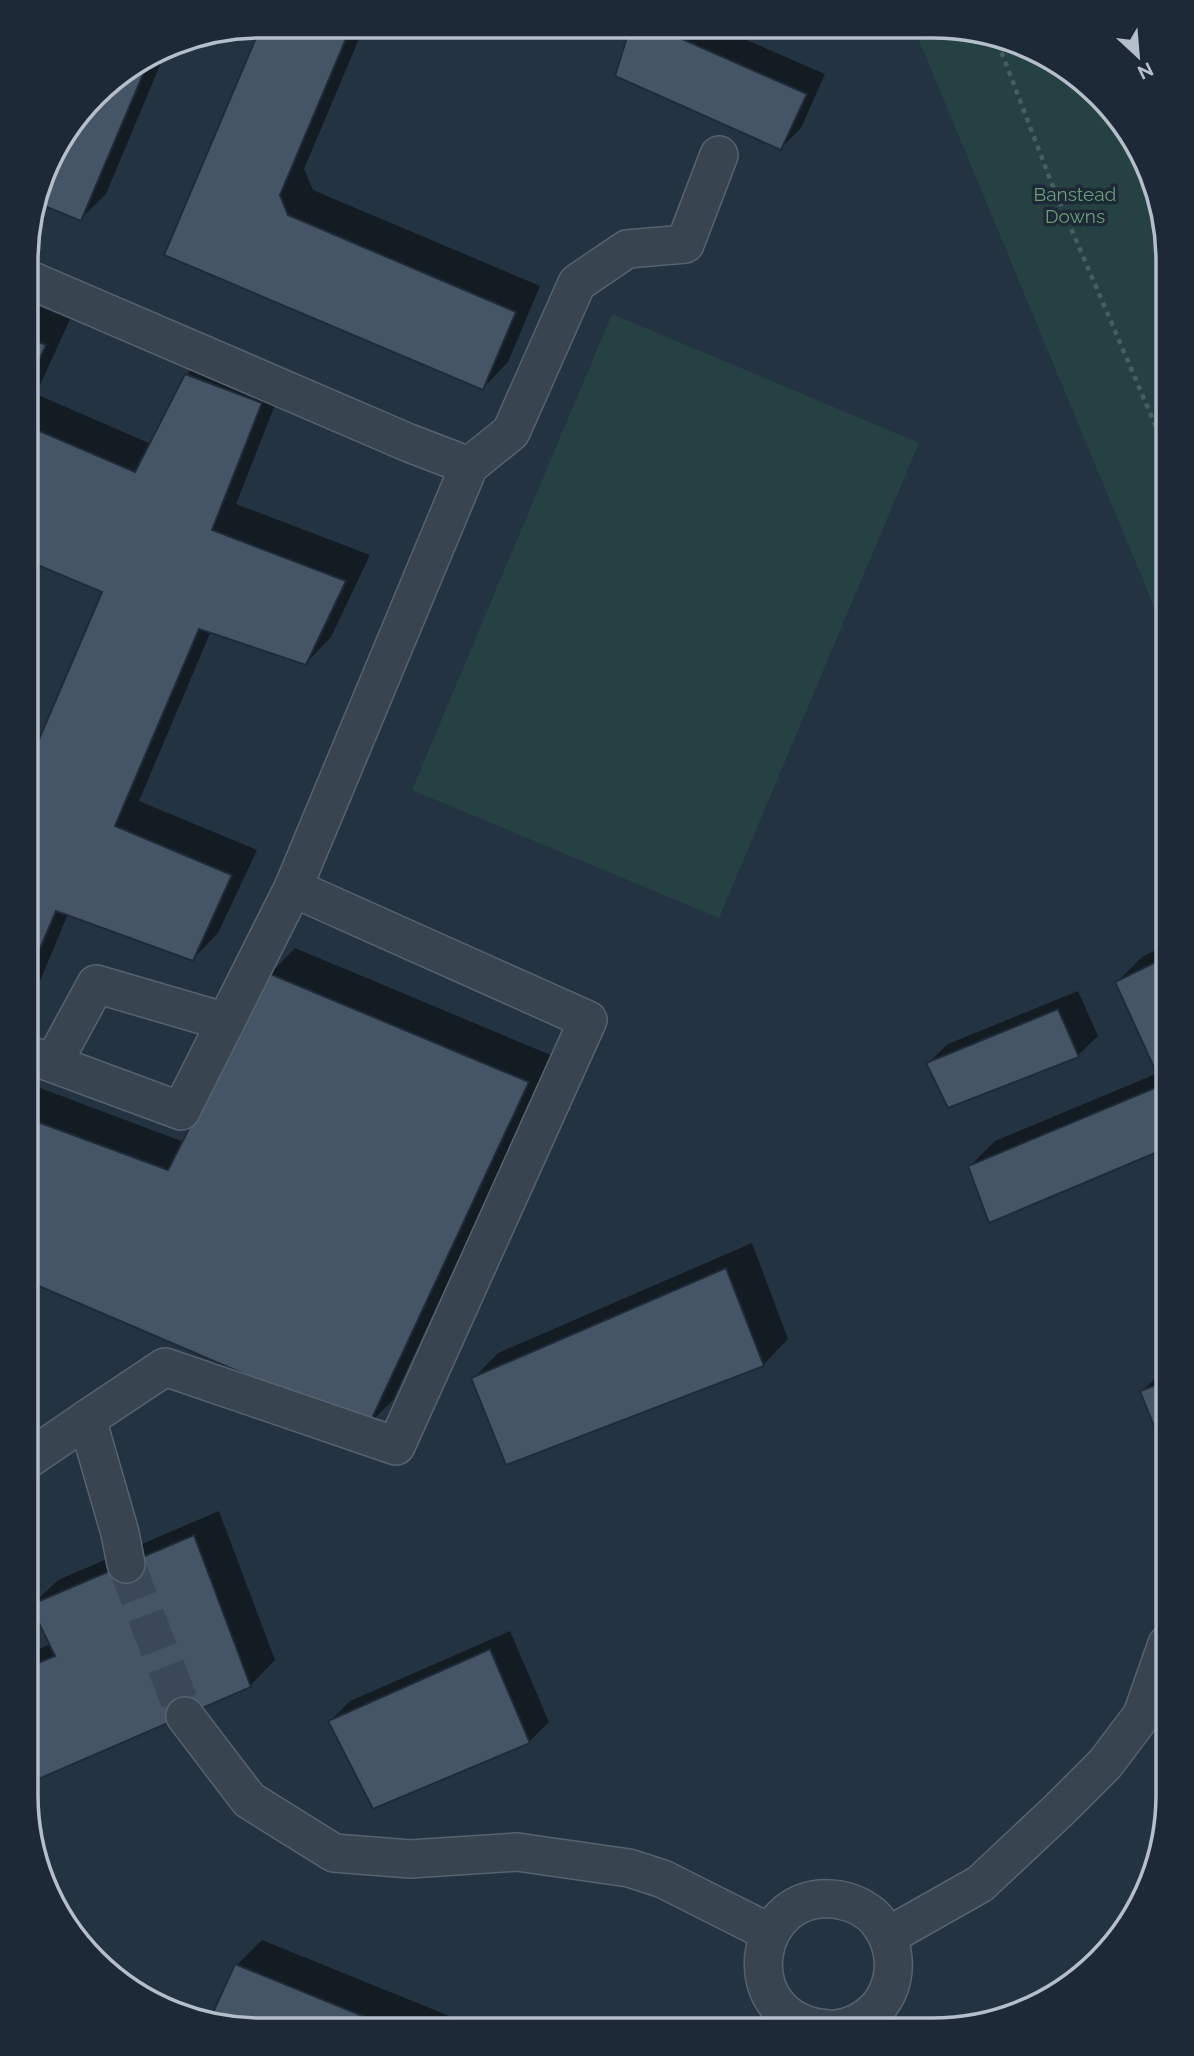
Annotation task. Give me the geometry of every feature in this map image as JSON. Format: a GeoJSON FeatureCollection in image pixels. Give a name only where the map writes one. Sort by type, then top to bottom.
{"type":"FeatureCollection","features":[{"type":"Feature","properties":{"kind":"lane"},"geometry":{"type":"LineString","coordinates":[[226,1022],[96,984],[40,1058],[181,1111],[226,1022],[293,888],[468,466],[511,432],[577,283],[627,249],[685,244],[719,155]]}},
{"type":"Feature","properties":{"kind":"lane"},"geometry":{"type":"LineString","coordinates":[[38,283],[468,466]]}},
{"type":"Feature","properties":{"kind":"lane"},"geometry":{"type":"LineString","coordinates":[[38,1452],[165,1367],[396,1446],[587,1020],[293,888]]}},
{"type":"Feature","properties":{"kind":"lane"},"geometry":{"type":"LineString","coordinates":[[87,1419],[120,1533],[126,1564]]}},
{"type":"Feature","properties":{"kind":"lane"},"geometry":{"type":"LineString","coordinates":[[888,1936],[980,1884],[1060,1809],[1105,1764],[1142,1714],[1155,1677]]}},
{"type":"Feature","properties":{"kind":"lane"},"geometry":{"type":"LineString","coordinates":[[185,1716],[249,1800],[334,1853],[410,1859],[517,1852],[629,1868],[663,1879],[770,1933]]}},
{"type":"Feature","properties":{"kind":"lane"},"geometry":{"type":"LineString","coordinates":[[790,2018],[777,2006],[767,1990],[762,1971],[763,1952],[770,1933],[780,1919],[794,1907],[812,1900],[830,1898],[864,1909],[878,1921],[888,1936],[893,1951],[894,1968],[880,2018]]}},
{"type":"Feature","properties":{"kind":"path"},"geometry":{"type":"LineString","coordinates":[[1001,50],[1050,179],[1156,428]]}},
{"type":"Feature","properties":{"kind":"green space","name":"Banstead Downs"},"geometry":{"type":"Polygon","coordinates":[[[918,38],[961,40],[990,46],[1044,68],[1090,104],[1109,126],[1126,150],[1144,190],[1151,218],[1156,262],[1156,611],[918,38]]]}},
{"type":"Feature","properties":{"kind":"green space"},"geometry":{"type":"Polygon","coordinates":[[[612,314],[919,443],[719,918],[412,790],[612,314]]]}},
{"type":"Feature","properties":{"kind":"building"},"geometry":{"type":"Polygon","coordinates":[[[256,38],[346,38],[280,195],[288,215],[516,312],[483,390],[164,255],[256,38]]]}},
{"type":"Feature","properties":{"kind":"building"},"geometry":{"type":"Polygon","coordinates":[[[627,38],[680,38],[807,94],[781,150],[615,76],[627,38]]]}},
{"type":"Feature","properties":{"kind":"building"},"geometry":{"type":"Polygon","coordinates":[[[144,72],[81,221],[45,206],[50,190],[68,150],[94,115],[115,94],[144,72]]]}},
{"type":"Feature","properties":{"kind":"building"},"geometry":{"type":"Polygon","coordinates":[[[38,342],[46,345],[38,362],[38,342]]]}},
{"type":"Feature","properties":{"kind":"building"},"geometry":{"type":"Polygon","coordinates":[[[185,374],[262,403],[212,530],[346,581],[306,665],[199,629],[115,826],[232,875],[193,961],[56,911],[38,953],[38,742],[102,592],[38,565],[38,430],[135,472],[185,374]]]}},
{"type":"Feature","properties":{"kind":"building"},"geometry":{"type":"Polygon","coordinates":[[[1156,962],[1155,1071],[1115,982],[1156,962]]]}},
{"type":"Feature","properties":{"kind":"building"},"geometry":{"type":"Polygon","coordinates":[[[268,973],[529,1082],[368,1427],[38,1286],[38,1122],[168,1170],[268,973]]]}},
{"type":"Feature","properties":{"kind":"building"},"geometry":{"type":"Polygon","coordinates":[[[1058,1009],[1079,1057],[948,1108],[926,1063],[1058,1009]]]}},
{"type":"Feature","properties":{"kind":"building"},"geometry":{"type":"Polygon","coordinates":[[[1155,1088],[1155,1153],[989,1223],[968,1166],[1155,1088]]]}},
{"type":"Feature","properties":{"kind":"building"},"geometry":{"type":"Polygon","coordinates":[[[726,1268],[764,1366],[506,1465],[471,1378],[726,1268]]]}},
{"type":"Feature","properties":{"kind":"building"},"geometry":{"type":"Polygon","coordinates":[[[1155,1385],[1155,1429],[1140,1391],[1155,1385]]]}},
{"type":"Feature","properties":{"kind":"building"},"geometry":{"type":"Polygon","coordinates":[[[194,1535],[251,1687],[38,1779],[38,1663],[55,1656],[38,1621],[38,1602],[194,1535]]]}},
{"type":"Feature","properties":{"kind":"building"},"geometry":{"type":"Polygon","coordinates":[[[490,1649],[530,1743],[373,1809],[328,1721],[490,1649]]]}},
{"type":"Feature","properties":{"kind":"building"},"geometry":{"type":"Polygon","coordinates":[[[235,1964],[367,2018],[262,2018],[213,2012],[235,1964]]]}},
{"type":"Feature","properties":{"kind":"tunnel"},"geometry":{"type":"LineString","coordinates":[[126,1564],[185,1716]]}}]}
